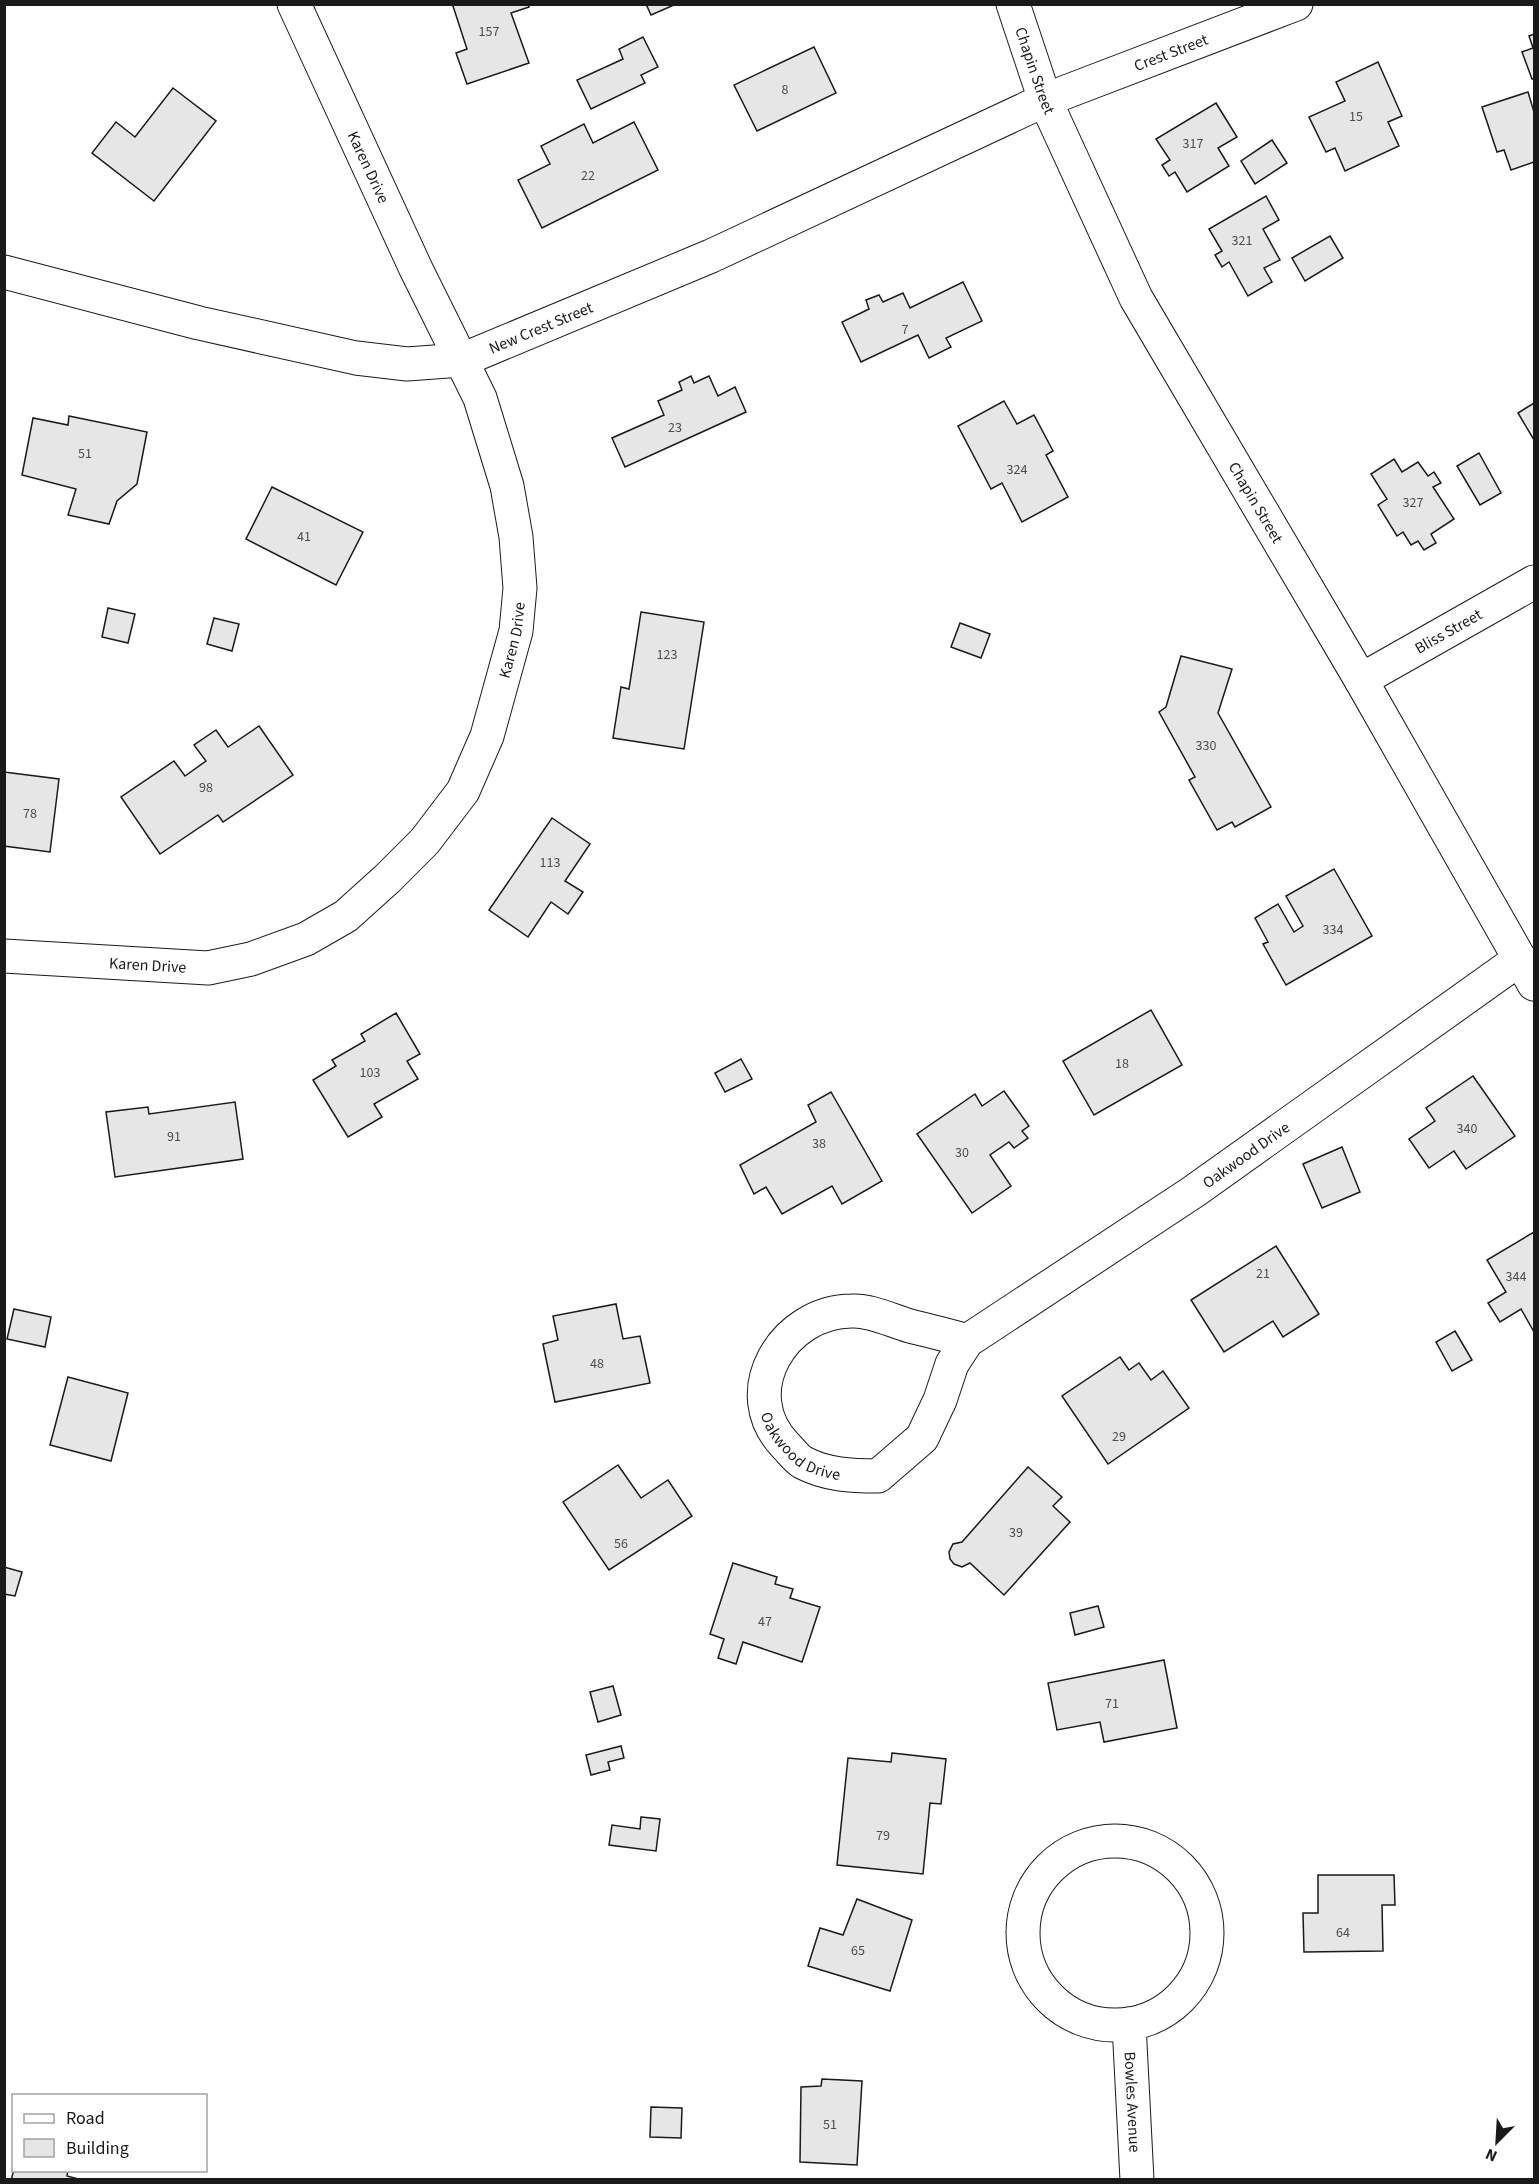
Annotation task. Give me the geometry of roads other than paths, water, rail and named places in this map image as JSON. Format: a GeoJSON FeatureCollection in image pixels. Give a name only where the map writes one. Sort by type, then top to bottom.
{"type":"FeatureCollection","features":[{"type":"Feature","properties":{"kind":"street","name":"Karen Drive"},"geometry":{"type":"LineString","coordinates":[[4,956],[208,968],[251,959],[306,939],[346,916],[410,857],[463,791],[487,736],[516,631],[520,588],[516,537],[507,486],[480,398],[416,269],[294,4]]}},
{"type":"Feature","properties":{"kind":"street","name":"Chapin Street"},"geometry":{"type":"LineString","coordinates":[[1013,4],[1046,100],[1136,298],[1361,680],[1527,971]]}},
{"type":"Feature","properties":{"kind":"street","name":"Crest Street"},"geometry":{"type":"LineString","coordinates":[[1046,100],[1296,4]]}},
{"type":"Feature","properties":{"kind":"street","name":"New Crest Street"},"geometry":{"type":"LineString","coordinates":[[4,273],[199,323],[356,358],[407,364],[462,360],[711,256],[1046,100]]}},
{"type":"Feature","properties":{"kind":"street","name":"Bliss Street"},"geometry":{"type":"LineString","coordinates":[[1361,680],[1534,582]]}},
{"type":"Feature","properties":{"kind":"street","name":"Oakwood Drive"},"geometry":{"type":"LineString","coordinates":[[967,1341],[854,1310],[825,1314],[798,1328],[777,1350],[767,1372],[764,1405],[777,1437],[801,1461],[844,1476],[878,1476],[922,1438],[940,1400],[952,1364],[967,1341],[1527,971]]}},
{"type":"Feature","properties":{"kind":"street"},"geometry":{"type":"LineString","coordinates":[[1109,1840],[1140,1843],[1168,1857],[1191,1879],[1205,1907],[1208,1938],[1201,1969],[1184,1995],[1159,2015],[1129,2024],[1099,2024],[1072,2015],[1048,1997],[1031,1972],[1022,1944],[1023,1915],[1030,1896],[1034,1887],[1052,1864],[1078,1847],[1109,1840]]}},
{"type":"Feature","properties":{"kind":"street","name":"Bowles Avenue"},"geometry":{"type":"LineString","coordinates":[[1129,2024],[1137,2180]]}}]}
